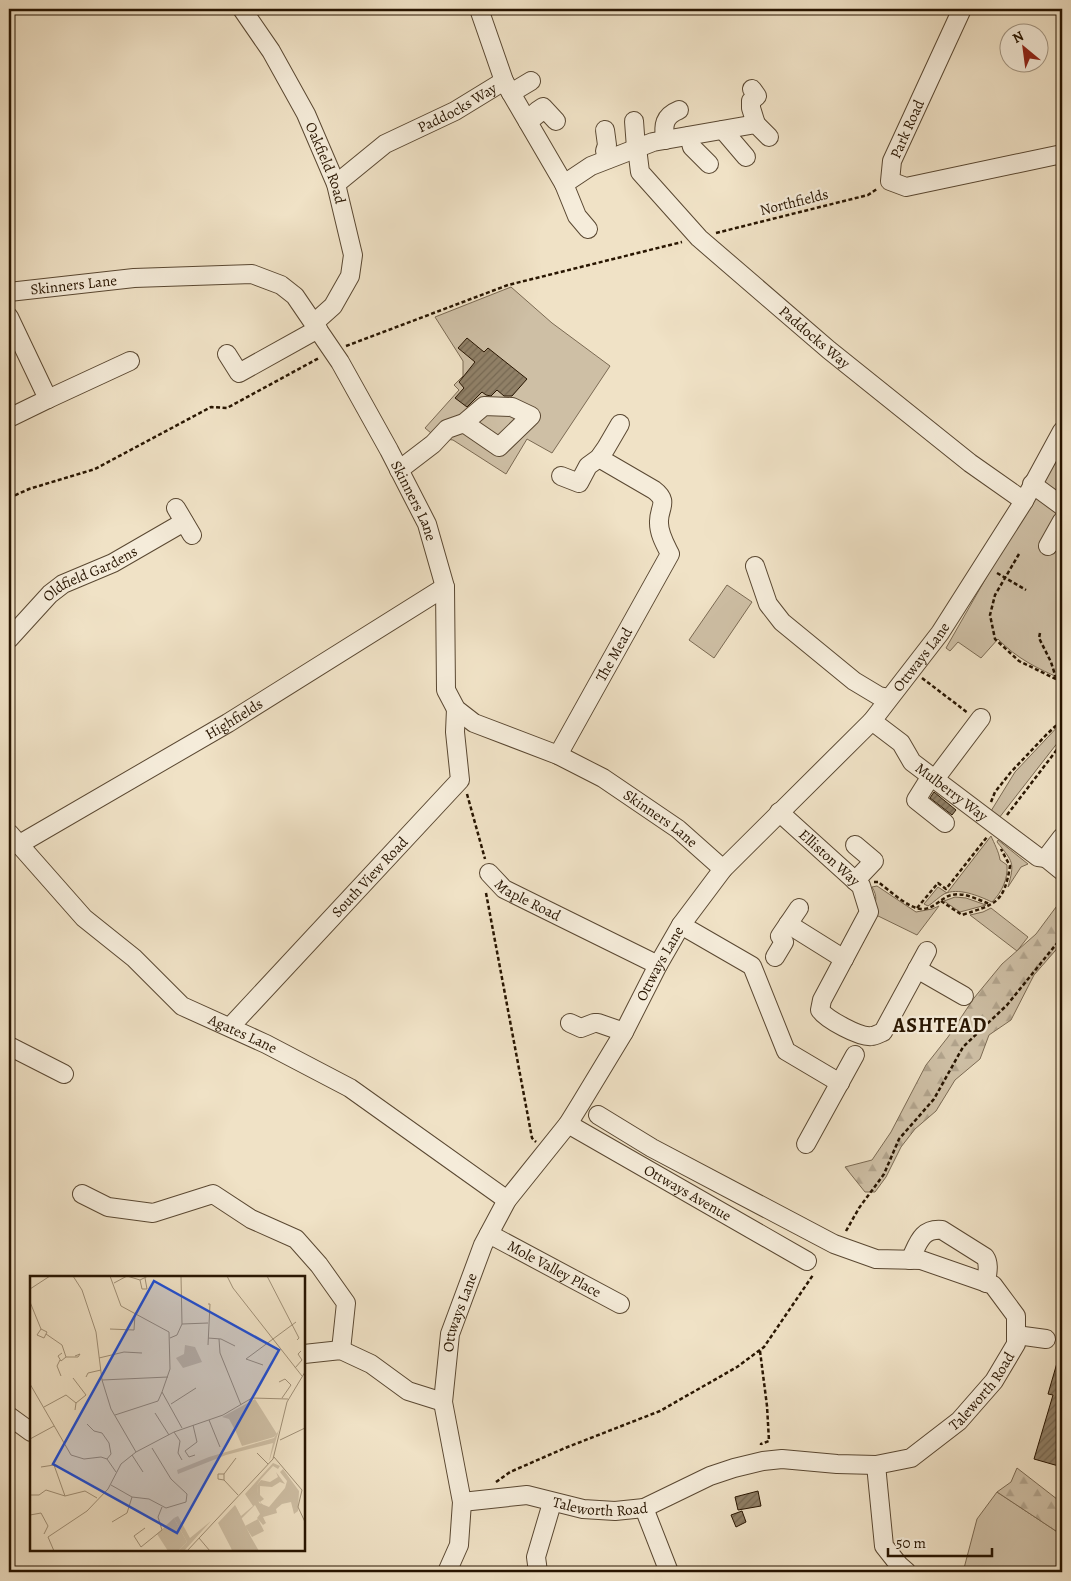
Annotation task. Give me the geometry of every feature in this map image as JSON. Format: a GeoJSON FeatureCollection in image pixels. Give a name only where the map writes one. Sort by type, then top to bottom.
{"type":"FeatureCollection","features":[{"type":"Feature","properties":{"kind":"street","name":"Oakfield Road"},"geometry":{"type":"LineString","coordinates":[[227,354],[239,373],[316,326],[333,306],[350,276],[352,254],[336,184],[306,114],[271,51],[242,9]]}},
{"type":"Feature","properties":{"kind":"street"},"geometry":{"type":"LineString","coordinates":[[479,9],[508,87],[531,81]]}},
{"type":"Feature","properties":{"kind":"street","name":"Park Road"},"geometry":{"type":"LineString","coordinates":[[962,9],[892,161],[890,180],[906,186],[1062,154]]}},
{"type":"Feature","properties":{"kind":"street","name":"Paddocks Way"},"geometry":{"type":"LineString","coordinates":[[336,184],[384,144],[508,87],[564,184],[577,216],[588,229]]}},
{"type":"Feature","properties":{"kind":"street"},"geometry":{"type":"LineString","coordinates":[[752,88],[757,96],[751,101],[756,124],[769,137]]}},
{"type":"Feature","properties":{"kind":"street"},"geometry":{"type":"LineString","coordinates":[[528,122],[543,107],[556,121]]}},
{"type":"Feature","properties":{"kind":"street"},"geometry":{"type":"LineString","coordinates":[[665,140],[665,121],[679,110]]}},
{"type":"Feature","properties":{"kind":"street","name":"Paddocks Way"},"geometry":{"type":"LineString","coordinates":[[634,121],[640,172],[699,238],[829,350],[970,463],[1024,501]]}},
{"type":"Feature","properties":{"kind":"street"},"geometry":{"type":"LineString","coordinates":[[564,184],[592,166],[653,142],[756,124]]}},
{"type":"Feature","properties":{"kind":"street"},"geometry":{"type":"LineString","coordinates":[[605,130],[607,145],[605,151],[608,159]]}},
{"type":"Feature","properties":{"kind":"street"},"geometry":{"type":"LineString","coordinates":[[722,130],[746,156]]}},
{"type":"Feature","properties":{"kind":"street"},"geometry":{"type":"LineString","coordinates":[[689,136],[692,147],[709,164]]}},
{"type":"Feature","properties":{"kind":"street","name":"Skinners Lane"},"geometry":{"type":"LineString","coordinates":[[9,292],[134,278],[252,274],[281,285],[295,296],[340,362],[427,524],[445,587],[446,690],[456,709],[474,723],[558,755],[603,778],[678,830],[722,869]]}},
{"type":"Feature","properties":{"kind":"street"},"geometry":{"type":"LineString","coordinates":[[9,317],[48,399]]}},
{"type":"Feature","properties":{"kind":"street"},"geometry":{"type":"LineString","coordinates":[[9,418],[130,361]]}},
{"type":"Feature","properties":{"kind":"street"},"geometry":{"type":"LineString","coordinates":[[399,470],[433,444],[447,429],[464,424]]}},
{"type":"Feature","properties":{"kind":"street"},"geometry":{"type":"LineString","coordinates":[[561,476],[579,483],[588,466],[598,458],[620,424]]}},
{"type":"Feature","properties":{"kind":"street","name":"Ottways Lane"},"geometry":{"type":"LineString","coordinates":[[447,1572],[459,1545],[462,1502],[443,1402],[450,1334],[483,1245],[506,1200],[568,1124],[624,1032],[681,925],[722,869],[872,720],[940,633],[1024,501],[1062,431]]}},
{"type":"Feature","properties":{"kind":"street","name":"The Mead"},"geometry":{"type":"LineString","coordinates":[[558,755],[670,554],[660,533],[662,497],[654,490],[598,458]]}},
{"type":"Feature","properties":{"kind":"street"},"geometry":{"type":"LineString","coordinates":[[1032,484],[1062,506]]}},
{"type":"Feature","properties":{"kind":"street"},"geometry":{"type":"LineString","coordinates":[[1048,546],[1062,521]]}},
{"type":"Feature","properties":{"kind":"street","name":"Oldfield Gardens"},"geometry":{"type":"LineString","coordinates":[[9,639],[50,594],[63,584],[112,563],[184,522]]}},
{"type":"Feature","properties":{"kind":"street"},"geometry":{"type":"LineString","coordinates":[[755,566],[768,604],[782,622],[854,681],[879,696],[889,698]]}},
{"type":"Feature","properties":{"kind":"street","name":"Highfields"},"geometry":{"type":"LineString","coordinates":[[13,839],[228,723],[445,587]]}},
{"type":"Feature","properties":{"kind":"street"},"geometry":{"type":"LineString","coordinates":[[456,709],[455,732],[460,780]]}},
{"type":"Feature","properties":{"kind":"street"},"geometry":{"type":"LineString","coordinates":[[945,823],[916,800],[980,719]]}},
{"type":"Feature","properties":{"kind":"street","name":"Mulberry Way"},"geometry":{"type":"LineString","coordinates":[[872,720],[901,743],[912,762],[990,822],[1062,871]]}},
{"type":"Feature","properties":{"kind":"street","name":"South View Road"},"geometry":{"type":"LineString","coordinates":[[230,1027],[460,780]]}},
{"type":"Feature","properties":{"kind":"street","name":"Elliston Way"},"geometry":{"type":"LineString","coordinates":[[779,812],[858,884],[869,912],[820,1005],[822,1014],[826,1018],[862,1035],[872,1036],[883,1032],[917,969]]}},
{"type":"Feature","properties":{"kind":"street"},"geometry":{"type":"LineString","coordinates":[[1042,858],[1062,837]]}},
{"type":"Feature","properties":{"kind":"street","name":"Agates Lane"},"geometry":{"type":"LineString","coordinates":[[13,839],[84,918],[134,958],[182,1006],[230,1027],[350,1088],[506,1200]]}},
{"type":"Feature","properties":{"kind":"street"},"geometry":{"type":"LineString","coordinates":[[855,845],[874,861],[858,884]]}},
{"type":"Feature","properties":{"kind":"street","name":"Maple Road"},"geometry":{"type":"LineString","coordinates":[[489,873],[504,889],[658,965]]}},
{"type":"Feature","properties":{"kind":"street"},"geometry":{"type":"LineString","coordinates":[[775,957],[784,942],[780,936],[799,908]]}},
{"type":"Feature","properties":{"kind":"street"},"geometry":{"type":"LineString","coordinates":[[788,924],[844,959]]}},
{"type":"Feature","properties":{"kind":"street"},"geometry":{"type":"LineString","coordinates":[[681,925],[752,966],[786,1051],[840,1082]]}},
{"type":"Feature","properties":{"kind":"street"},"geometry":{"type":"LineString","coordinates":[[927,951],[917,969],[964,996]]}},
{"type":"Feature","properties":{"kind":"street"},"geometry":{"type":"LineString","coordinates":[[570,1023],[582,1028],[598,1023],[624,1032]]}},
{"type":"Feature","properties":{"kind":"street"},"geometry":{"type":"LineString","coordinates":[[9,1046],[64,1074]]}},
{"type":"Feature","properties":{"kind":"street"},"geometry":{"type":"LineString","coordinates":[[806,1144],[855,1055]]}},
{"type":"Feature","properties":{"kind":"street","name":"Taleworth Road"},"geometry":{"type":"LineString","coordinates":[[462,1502],[527,1495],[552,1503],[583,1509],[615,1511],[644,1508],[710,1476],[763,1461],[782,1459],[876,1465],[911,1458],[959,1421],[994,1381],[1016,1344],[1016,1316],[993,1285],[921,1260],[876,1259],[838,1246],[652,1148],[598,1115]]}},
{"type":"Feature","properties":{"kind":"street","name":"Ottways Avenue"},"geometry":{"type":"LineString","coordinates":[[568,1124],[813,1264]]}},
{"type":"Feature","properties":{"kind":"street"},"geometry":{"type":"LineString","coordinates":[[82,1194],[108,1207],[152,1213],[213,1194],[251,1219],[296,1240],[319,1265],[346,1303],[341,1350]]}},
{"type":"Feature","properties":{"kind":"street"},"geometry":{"type":"LineString","coordinates":[[910,1260],[927,1231],[942,1230],[988,1260],[986,1283]]}},
{"type":"Feature","properties":{"kind":"street","name":"Mole Valley Place"},"geometry":{"type":"LineString","coordinates":[[489,1234],[620,1304]]}},
{"type":"Feature","properties":{"kind":"street"},"geometry":{"type":"LineString","coordinates":[[1016,1335],[1046,1339]]}},
{"type":"Feature","properties":{"kind":"street"},"geometry":{"type":"LineString","coordinates":[[305,1354],[341,1350],[371,1364],[408,1391],[443,1402]]}},
{"type":"Feature","properties":{"kind":"street"},"geometry":{"type":"LineString","coordinates":[[9,1416],[30,1431]]}},
{"type":"Feature","properties":{"kind":"street"},"geometry":{"type":"LineString","coordinates":[[876,1465],[884,1546],[898,1566],[907,1572]]}},
{"type":"Feature","properties":{"kind":"street"},"geometry":{"type":"LineString","coordinates":[[538,1572],[536,1557],[552,1503]]}},
{"type":"Feature","properties":{"kind":"street"},"geometry":{"type":"LineString","coordinates":[[644,1508],[669,1572]]}},
{"type":"Feature","properties":{"kind":"path","name":"Northfields"},"geometry":{"type":"LineString","coordinates":[[699,238],[868,194],[890,180]]}},
{"type":"Feature","properties":{"kind":"path"},"geometry":{"type":"LineString","coordinates":[[1019,554],[995,595],[990,615],[995,639],[1019,661],[1062,682]]}},
{"type":"Feature","properties":{"kind":"path"},"geometry":{"type":"LineString","coordinates":[[1005,577],[1026,590]]}},
{"type":"Feature","properties":{"kind":"path"},"geometry":{"type":"LineString","coordinates":[[1040,633],[1039,638],[1051,662],[1056,679]]}},
{"type":"Feature","properties":{"kind":"path"},"geometry":{"type":"LineString","coordinates":[[911,670],[980,719]]}},
{"type":"Feature","properties":{"kind":"path"},"geometry":{"type":"LineString","coordinates":[[917,908],[938,883],[946,889],[992,831],[994,833],[990,822],[996,792],[1011,772],[1046,734],[1062,720]]}},
{"type":"Feature","properties":{"kind":"path"},"geometry":{"type":"LineString","coordinates":[[990,822],[1062,743]]}},
{"type":"Feature","properties":{"kind":"path","name":"Maple Road"},"geometry":{"type":"LineString","coordinates":[[460,780],[466,789],[489,873]]}},
{"type":"Feature","properties":{"kind":"path"},"geometry":{"type":"LineString","coordinates":[[941,901],[962,915],[982,910],[998,899],[1006,888],[1010,866],[1000,848]]}},
{"type":"Feature","properties":{"kind":"path"},"geometry":{"type":"LineString","coordinates":[[489,873],[484,886],[532,1138],[545,1152]]}},
{"type":"Feature","properties":{"kind":"path"},"geometry":{"type":"LineString","coordinates":[[858,884],[878,882],[911,906],[917,908],[928,908],[945,897],[954,894],[964,894],[991,904]]}},
{"type":"Feature","properties":{"kind":"path"},"geometry":{"type":"LineString","coordinates":[[838,1246],[859,1208],[884,1174],[899,1139],[934,1099],[963,1047],[1006,1005],[1062,937]]}},
{"type":"Feature","properties":{"kind":"path"},"geometry":{"type":"LineString","coordinates":[[494,1484],[510,1472],[565,1448],[660,1411],[760,1351],[813,1264]]}},
{"type":"Feature","properties":{"kind":"path"},"geometry":{"type":"LineString","coordinates":[[760,1351],[769,1441],[761,1444],[763,1461]]}},
{"type":"Feature","properties":{"kind":"green space"},"geometry":{"type":"Polygon","coordinates":[[[511,287],[552,323],[610,366],[552,453],[527,439],[506,474],[453,440],[437,438],[425,428],[459,390],[454,385],[463,376],[463,361],[435,317],[511,287]]]}},
{"type":"Feature","properties":{"kind":"green space"},"geometry":{"type":"Polygon","coordinates":[[[1062,449],[1062,679],[1044,671],[1012,652],[998,639],[981,658],[958,642],[950,651],[946,648],[1062,449]]]}},
{"type":"Feature","properties":{"kind":"green space"},"geometry":{"type":"Polygon","coordinates":[[[727,585],[752,602],[714,658],[689,640],[727,585]]]}},
{"type":"Feature","properties":{"kind":"green space"},"geometry":{"type":"Polygon","coordinates":[[[1062,722],[1062,737],[999,818],[991,811],[1015,772],[1062,722]]]}},
{"type":"Feature","properties":{"kind":"green space"},"geometry":{"type":"Polygon","coordinates":[[[991,836],[1000,860],[1007,865],[1005,880],[996,898],[992,902],[968,893],[956,891],[947,893],[991,836]]]}},
{"type":"Feature","properties":{"kind":"green space"},"geometry":{"type":"Polygon","coordinates":[[[998,840],[1028,864],[1021,867],[1008,887],[1012,867],[1009,858],[997,842],[998,840]]]}},
{"type":"Feature","properties":{"kind":"green space"},"geometry":{"type":"Polygon","coordinates":[[[877,886],[916,912],[939,906],[917,935],[872,913],[876,900],[872,887],[877,886]]]}},
{"type":"Feature","properties":{"kind":"green space"},"geometry":{"type":"Polygon","coordinates":[[[938,887],[947,893],[928,906],[924,904],[938,887]]]}},
{"type":"Feature","properties":{"kind":"green space"},"geometry":{"type":"Polygon","coordinates":[[[955,897],[966,898],[986,905],[960,912],[944,901],[955,897]]]}},
{"type":"Feature","properties":{"kind":"green space"},"geometry":{"type":"Polygon","coordinates":[[[1062,899],[1062,943],[1034,975],[1011,1020],[989,1035],[980,1059],[955,1080],[936,1111],[915,1129],[901,1147],[886,1177],[875,1192],[865,1192],[845,1167],[872,1160],[891,1132],[926,1065],[948,1037],[974,998],[1002,964],[1036,934],[1062,899]]]}},
{"type":"Feature","properties":{"kind":"green space"},"geometry":{"type":"Polygon","coordinates":[[[991,908],[1028,937],[1017,951],[970,915],[991,908]]]}},
{"type":"Feature","properties":{"kind":"green space"},"geometry":{"type":"Polygon","coordinates":[[[1017,1468],[1062,1503],[1062,1535],[997,1492],[1011,1482],[1017,1468]]]}},
{"type":"Feature","properties":{"kind":"green space"},"geometry":{"type":"Polygon","coordinates":[[[997,1492],[1062,1535],[1062,1572],[963,1572],[977,1519],[997,1492]]]}},
{"type":"Feature","properties":{"kind":"building"},"geometry":{"type":"Polygon","coordinates":[[[467,338],[484,352],[488,348],[527,379],[512,396],[504,396],[497,390],[491,396],[482,392],[467,407],[455,398],[464,388],[459,382],[475,362],[458,348],[467,338]]]}},
{"type":"Feature","properties":{"kind":"building"},"geometry":{"type":"Polygon","coordinates":[[[934,792],[956,810],[952,815],[930,798],[934,792]]]}},
{"type":"Feature","properties":{"kind":"building"},"geometry":{"type":"Polygon","coordinates":[[[1059,1356],[1062,1356],[1062,1467],[1034,1459],[1053,1395],[1048,1394],[1059,1356]]]}},
{"type":"Feature","properties":{"kind":"building"},"geometry":{"type":"Polygon","coordinates":[[[758,1491],[761,1506],[738,1510],[735,1497],[758,1491]]]}},
{"type":"Feature","properties":{"kind":"building"},"geometry":{"type":"Polygon","coordinates":[[[742,1511],[746,1522],[736,1527],[731,1515],[742,1511]]]}},
{"type":"Feature","properties":{"kind":"district","name":"ASHTEAD"},"geometry":{"type":"Point","coordinates":[940,1025]}}]}
